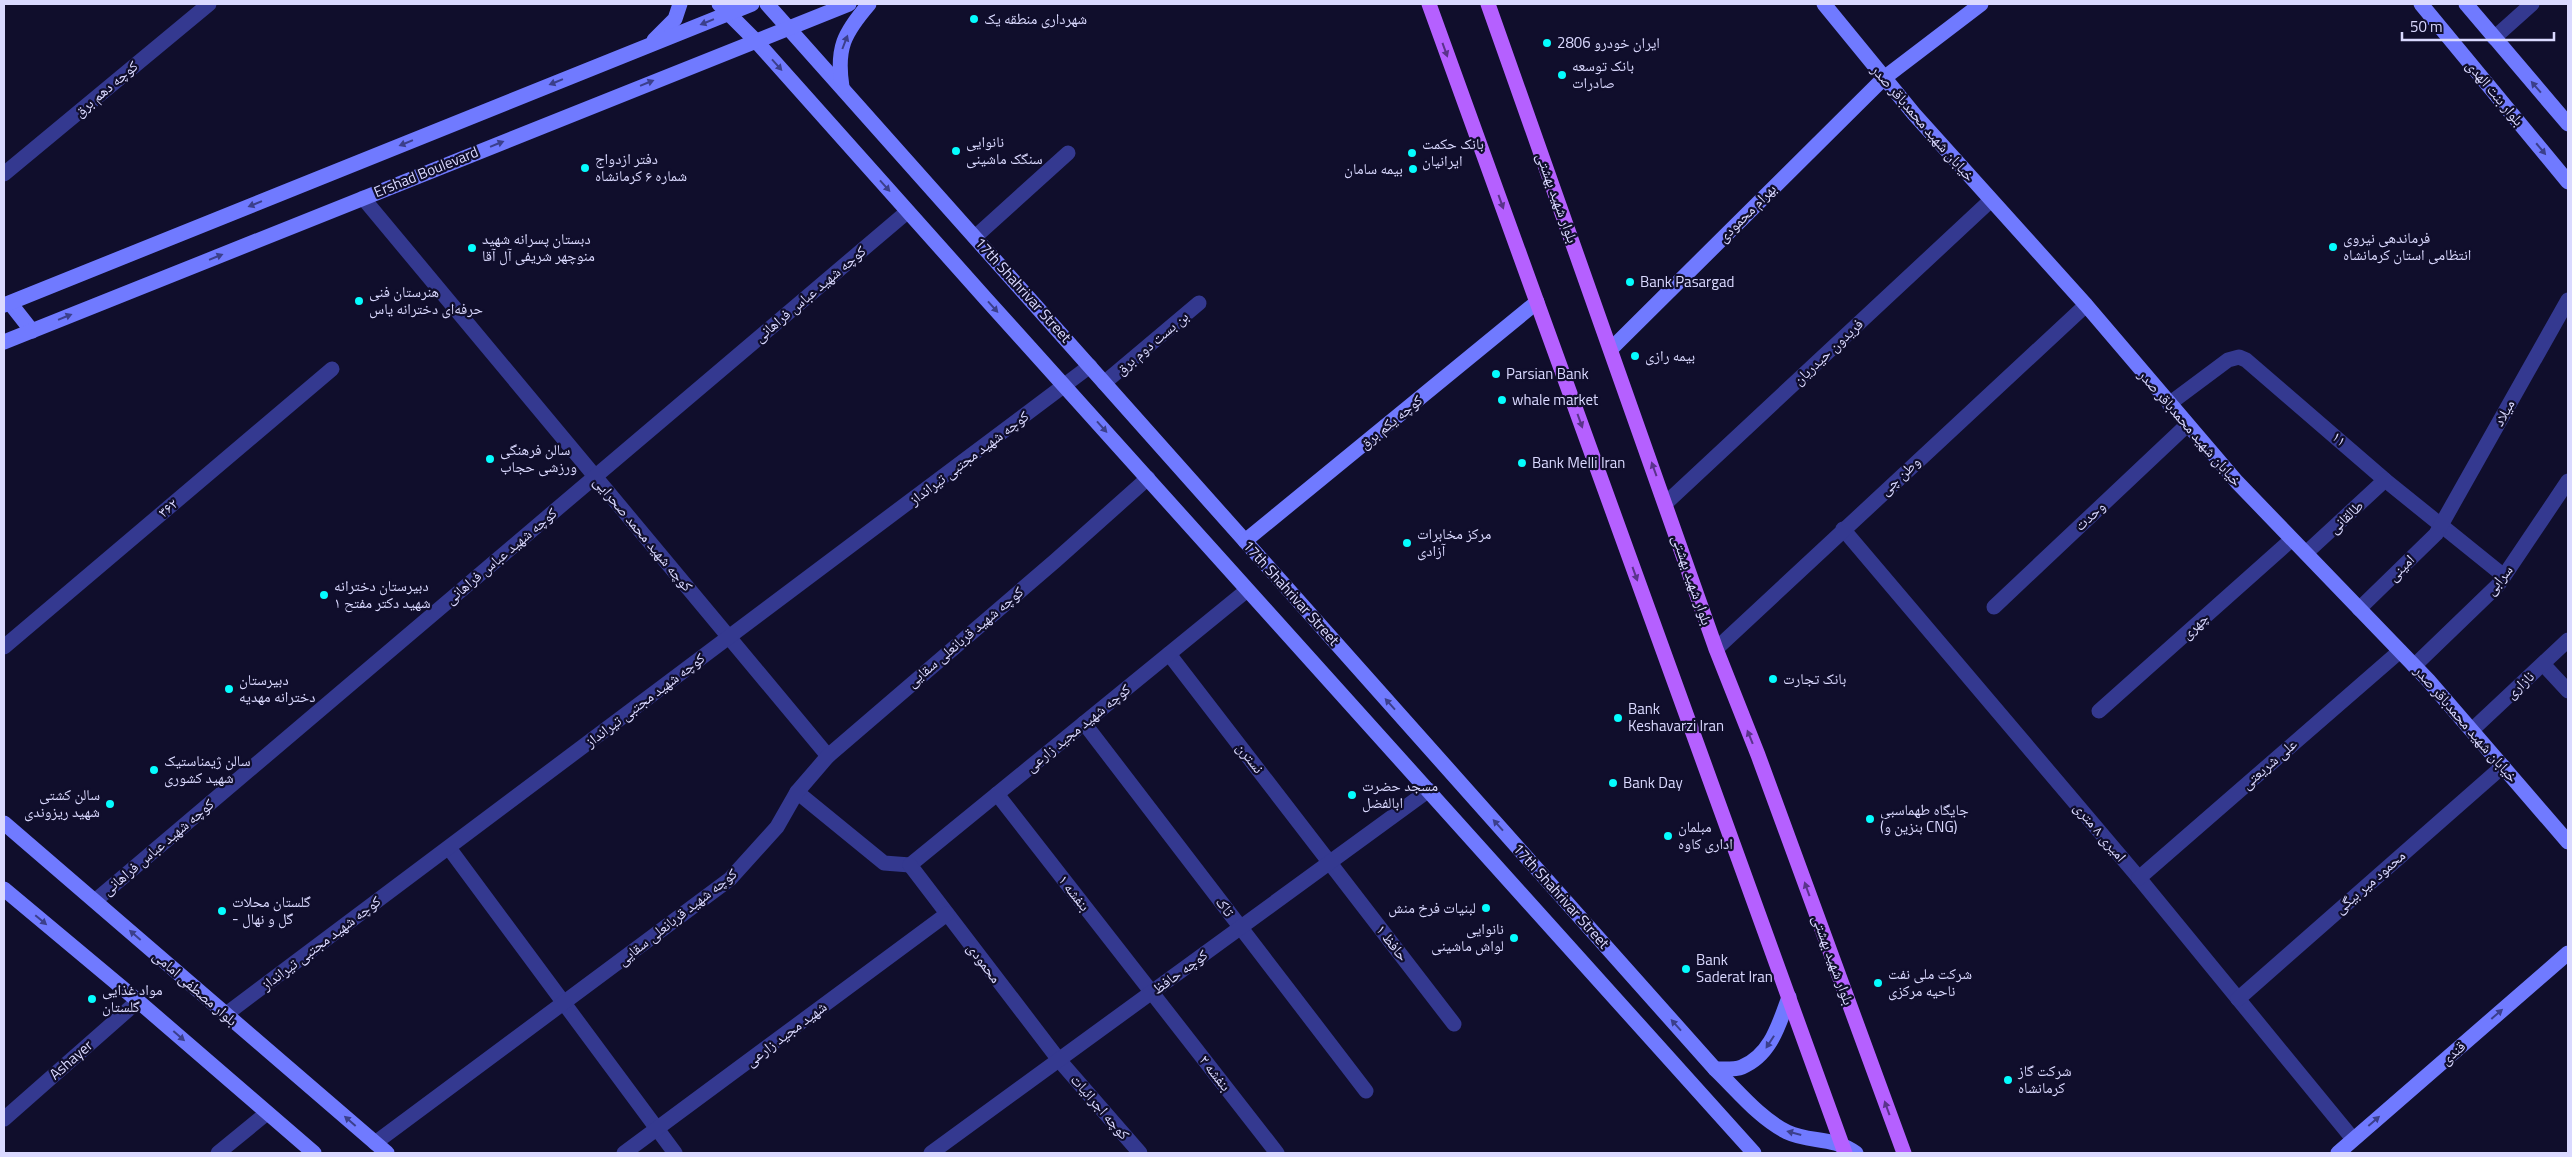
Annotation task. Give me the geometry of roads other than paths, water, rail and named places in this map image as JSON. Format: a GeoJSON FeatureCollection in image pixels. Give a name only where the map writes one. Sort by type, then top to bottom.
{"type":"FeatureCollection","features":[{"type":"Feature","properties":{"kind":"main road"},"geometry":{"type":"LineString","coordinates":[[650,44],[675,19],[680,4]]}},
{"type":"Feature","properties":{"kind":"main road"},"geometry":{"type":"LineString","coordinates":[[32,331],[6,301],[650,44],[724,9],[752,4]]}},
{"type":"Feature","properties":{"kind":"main road","name":"17th Shahrivar Street"},"geometry":{"type":"LineString","coordinates":[[767,4],[842,86],[1715,1069],[1764,1116],[1788,1132],[1844,1148]]}},
{"type":"Feature","properties":{"kind":"main road","name":"Ershad Boulevard"},"geometry":{"type":"LineString","coordinates":[[4,342],[849,4]]}},
{"type":"Feature","properties":{"kind":"main road"},"geometry":{"type":"LineString","coordinates":[[842,86],[839,62],[843,43],[855,20],[869,4]]}},
{"type":"Feature","properties":{"kind":"main road"},"geometry":{"type":"LineString","coordinates":[[1429,4],[1844,1148],[1856,1153]]}},
{"type":"Feature","properties":{"kind":"main road","name":"بلوار شهید بهشتی"},"geometry":{"type":"LineString","coordinates":[[1488,4],[1666,503],[1716,649],[1761,764],[1904,1153]]}},
{"type":"Feature","properties":{"kind":"main road","name":"خیابان شهید محمدباقر صدر"},"geometry":{"type":"LineString","coordinates":[[1824,4],[1884,78],[1990,201],[2086,305],[2168,404],[2291,540],[2306,553],[2414,666],[2472,730],[2568,842]]}},
{"type":"Feature","properties":{"kind":"main road","name":"بهرام محمودی"},"geometry":{"type":"LineString","coordinates":[[1611,348],[1884,78],[1981,4]]}},
{"type":"Feature","properties":{"kind":"main road","name":"بلوار بنت الهدی"},"geometry":{"type":"LineString","coordinates":[[2421,4],[2568,182]]}},
{"type":"Feature","properties":{"kind":"main road"},"geometry":{"type":"LineString","coordinates":[[2466,4],[2494,38],[2566,116]]}},
{"type":"Feature","properties":{"kind":"main road","name":"17th Shahrivar Street"},"geometry":{"type":"LineString","coordinates":[[724,9],[755,40],[907,212],[1148,478],[1246,591],[1429,790],[1754,1153]]}},
{"type":"Feature","properties":{"kind":"main road","name":"کوچه یکم برق"},"geometry":{"type":"LineString","coordinates":[[1245,541],[1537,302]]}},
{"type":"Feature","properties":{"kind":"main road","name":"بلوار مصطفی امامی"},"geometry":{"type":"LineString","coordinates":[[4,823],[96,900],[225,1015],[381,1148]]}},
{"type":"Feature","properties":{"kind":"main road"},"geometry":{"type":"LineString","coordinates":[[4,889],[138,1000],[314,1153]]}},
{"type":"Feature","properties":{"kind":"main road","name":"قندی"},"geometry":{"type":"LineString","coordinates":[[2338,1153],[2568,953]]}},
{"type":"Feature","properties":{"kind":"main road"},"geometry":{"type":"LineString","coordinates":[[1715,1069],[1741,1068],[1758,1058],[1772,1040],[1789,997]]}},
{"type":"Feature","properties":{"kind":"street","name":"کوچه دهم برق"},"geometry":{"type":"LineString","coordinates":[[4,174],[209,4]]}},
{"type":"Feature","properties":{"kind":"street"},"geometry":{"type":"LineString","coordinates":[[2494,38],[2532,4]]}},
{"type":"Feature","properties":{"kind":"street"},"geometry":{"type":"LineString","coordinates":[[975,237],[1068,153]]}},
{"type":"Feature","properties":{"kind":"street","name":"کوچه شهید محمد صحرایی"},"geometry":{"type":"LineString","coordinates":[[363,198],[828,756]]}},
{"type":"Feature","properties":{"kind":"street","name":"فریدون حیدریان"},"geometry":{"type":"LineString","coordinates":[[1666,503],[1990,201]]}},
{"type":"Feature","properties":{"kind":"street","name":"کوچه شهید عباس فراهانی"},"geometry":{"type":"LineString","coordinates":[[96,900],[907,212]]}},
{"type":"Feature","properties":{"kind":"street","name":"میلاد"},"geometry":{"type":"LineString","coordinates":[[2440,526],[2568,300]]}},
{"type":"Feature","properties":{"kind":"street","name":"بن بست دوم برق"},"geometry":{"type":"LineString","coordinates":[[1104,383],[1199,303]]}},
{"type":"Feature","properties":{"kind":"street","name":"وطن چی"},"geometry":{"type":"LineString","coordinates":[[1716,649],[2086,305]]}},
{"type":"Feature","properties":{"kind":"street","name":"۱۱"},"geometry":{"type":"LineString","coordinates":[[2168,404],[2228,360],[2239,357],[2246,360],[2440,526],[2504,576]]}},
{"type":"Feature","properties":{"kind":"street","name":"کوچه شهید مجتبی تیرانداز"},"geometry":{"type":"LineString","coordinates":[[225,1015],[1090,366]]}},
{"type":"Feature","properties":{"kind":"street","name":"۳۶۲"},"geometry":{"type":"LineString","coordinates":[[4,646],[332,369]]}},
{"type":"Feature","properties":{"kind":"street","name":"وحدت"},"geometry":{"type":"LineString","coordinates":[[1994,607],[2187,425]]}},
{"type":"Feature","properties":{"kind":"street","name":"کوچه شهید قربانعلی سقایی"},"geometry":{"type":"LineString","coordinates":[[381,1148],[564,1003],[730,879],[777,827],[797,792],[828,756],[1055,561],[1148,478]]}},
{"type":"Feature","properties":{"kind":"street","name":"طالقانی"},"geometry":{"type":"LineString","coordinates":[[2306,553],[2386,480]]}},
{"type":"Feature","properties":{"kind":"street","name":"سرابی"},"geometry":{"type":"LineString","coordinates":[[2414,666],[2498,585],[2568,481]]}},
{"type":"Feature","properties":{"kind":"street","name":"امینی"},"geometry":{"type":"LineString","coordinates":[[2359,609],[2436,534],[2440,526]]}},
{"type":"Feature","properties":{"kind":"street","name":"امیری ۸ متری"},"geometry":{"type":"LineString","coordinates":[[1843,529],[2139,878],[2353,1139]]}},
{"type":"Feature","properties":{"kind":"street","name":"چهری"},"geometry":{"type":"LineString","coordinates":[[2099,711],[2291,540]]}},
{"type":"Feature","properties":{"kind":"street","name":"کوچه شهید مجید زارعی"},"geometry":{"type":"LineString","coordinates":[[910,865],[1246,591]]}},
{"type":"Feature","properties":{"kind":"street","name":"نازاری"},"geometry":{"type":"LineString","coordinates":[[2472,730],[2568,640]]}},
{"type":"Feature","properties":{"kind":"street","name":"علی شریعتی"},"geometry":{"type":"LineString","coordinates":[[2139,878],[2400,651]]}},
{"type":"Feature","properties":{"kind":"street","name":"نسترن"},"geometry":{"type":"LineString","coordinates":[[1169,654],[1330,863]]}},
{"type":"Feature","properties":{"kind":"street"},"geometry":{"type":"LineString","coordinates":[[2543,664],[2568,691]]}},
{"type":"Feature","properties":{"kind":"street","name":"تاک"},"geometry":{"type":"LineString","coordinates":[[1084,723],[1366,1091]]}},
{"type":"Feature","properties":{"kind":"street","name":"محمود میر بیگی"},"geometry":{"type":"LineString","coordinates":[[2238,999],[2503,766]]}},
{"type":"Feature","properties":{"kind":"street","name":"کوچه حافظ"},"geometry":{"type":"LineString","coordinates":[[931,1153],[1429,790]]}},
{"type":"Feature","properties":{"kind":"street"},"geometry":{"type":"LineString","coordinates":[[797,792],[884,863],[910,865]]}},
{"type":"Feature","properties":{"kind":"street","name":"بنفشه ۱"},"geometry":{"type":"LineString","coordinates":[[997,794],[1152,993]]}},
{"type":"Feature","properties":{"kind":"street"},"geometry":{"type":"LineString","coordinates":[[449,848],[675,1153]]}},
{"type":"Feature","properties":{"kind":"street","name":"حافظ ۱"},"geometry":{"type":"LineString","coordinates":[[1330,863],[1454,1024]]}},
{"type":"Feature","properties":{"kind":"street","name":"محمودی"},"geometry":{"type":"LineString","coordinates":[[910,865],[1059,1060]]}},
{"type":"Feature","properties":{"kind":"street","name":"شهید مجید زارعی"},"geometry":{"type":"LineString","coordinates":[[624,1153],[947,914]]}},
{"type":"Feature","properties":{"kind":"street","name":"بنفشه ۲"},"geometry":{"type":"LineString","coordinates":[[1152,993],[1277,1153]]}},
{"type":"Feature","properties":{"kind":"street","name":"Ashayer"},"geometry":{"type":"LineString","coordinates":[[4,1119],[138,1000]]}},
{"type":"Feature","properties":{"kind":"street","name":"کوچه اجرائیات"},"geometry":{"type":"LineString","coordinates":[[1059,1060],[1140,1153]]}},
{"type":"Feature","properties":{"kind":"street"},"geometry":{"type":"LineString","coordinates":[[218,1153],[267,1113]]}},
{"type":"Feature","properties":{"kind":"place","name":"شهرداری منطقه یک"},"geometry":{"type":"Point","coordinates":[974,19]}},
{"type":"Feature","properties":{"kind":"place","name":"ایران خودرو 2806"},"geometry":{"type":"Point","coordinates":[1547,43]}},
{"type":"Feature","properties":{"kind":"place","name":"بانک توسعه صادرات"},"geometry":{"type":"Point","coordinates":[1562,75]}},
{"type":"Feature","properties":{"kind":"place","name":"نانوایی سنگک ماشینی"},"geometry":{"type":"Point","coordinates":[956,151]}},
{"type":"Feature","properties":{"kind":"place","name":"بانک حکمت ایرانیان"},"geometry":{"type":"Point","coordinates":[1412,153]}},
{"type":"Feature","properties":{"kind":"place","name":"دفتر ازدواج شماره ۶ کرمانشاه"},"geometry":{"type":"Point","coordinates":[585,168]}},
{"type":"Feature","properties":{"kind":"place","name":"بیمه سامان"},"geometry":{"type":"Point","coordinates":[1413,169]}},
{"type":"Feature","properties":{"kind":"place","name":"فرماندهی نیروی انتظامی استان کرمانشاه"},"geometry":{"type":"Point","coordinates":[2333,247]}},
{"type":"Feature","properties":{"kind":"place","name":"دبستان پسرانه شهید منوچهر شریفی آل آقا"},"geometry":{"type":"Point","coordinates":[472,248]}},
{"type":"Feature","properties":{"kind":"place","name":"Bank Pasargad"},"geometry":{"type":"Point","coordinates":[1630,282]}},
{"type":"Feature","properties":{"kind":"place","name":"هنرستان فنی حرفه‌ای دخترانه یاس"},"geometry":{"type":"Point","coordinates":[359,301]}},
{"type":"Feature","properties":{"kind":"place","name":"بیمه رازی"},"geometry":{"type":"Point","coordinates":[1635,356]}},
{"type":"Feature","properties":{"kind":"place","name":"Parsian Bank"},"geometry":{"type":"Point","coordinates":[1496,374]}},
{"type":"Feature","properties":{"kind":"place","name":"whale market"},"geometry":{"type":"Point","coordinates":[1502,400]}},
{"type":"Feature","properties":{"kind":"place","name":"سالن فرهنگی ورزشی حجاب"},"geometry":{"type":"Point","coordinates":[490,459]}},
{"type":"Feature","properties":{"kind":"place","name":"Bank Melli Iran"},"geometry":{"type":"Point","coordinates":[1522,463]}},
{"type":"Feature","properties":{"kind":"place","name":"مرکز مخابرات آزادی"},"geometry":{"type":"Point","coordinates":[1407,543]}},
{"type":"Feature","properties":{"kind":"place","name":"دبیرستان دخترانه شهید دکتر مفتح ۱"},"geometry":{"type":"Point","coordinates":[324,595]}},
{"type":"Feature","properties":{"kind":"place","name":"بانک تجارت"},"geometry":{"type":"Point","coordinates":[1773,679]}},
{"type":"Feature","properties":{"kind":"place","name":"دبیرستان دخترانه مهدیه"},"geometry":{"type":"Point","coordinates":[229,689]}},
{"type":"Feature","properties":{"kind":"place","name":"Bank Keshavarzi Iran"},"geometry":{"type":"Point","coordinates":[1618,718]}},
{"type":"Feature","properties":{"kind":"place","name":"سالن ژیمناستیک شهید کشوری"},"geometry":{"type":"Point","coordinates":[154,770]}},
{"type":"Feature","properties":{"kind":"place","name":"Bank Day"},"geometry":{"type":"Point","coordinates":[1613,783]}},
{"type":"Feature","properties":{"kind":"place","name":"مسجد حضرت ابالفضل"},"geometry":{"type":"Point","coordinates":[1352,795]}},
{"type":"Feature","properties":{"kind":"place","name":"سالن کشتی شهید ریزوندی"},"geometry":{"type":"Point","coordinates":[110,804]}},
{"type":"Feature","properties":{"kind":"place","name":"جایگاه طهماسبی (بنزین و CNG)"},"geometry":{"type":"Point","coordinates":[1870,819]}},
{"type":"Feature","properties":{"kind":"place","name":"مبلمان اداری کاوه"},"geometry":{"type":"Point","coordinates":[1668,836]}},
{"type":"Feature","properties":{"kind":"place","name":"لبنیات فرخ منش"},"geometry":{"type":"Point","coordinates":[1486,908]}},
{"type":"Feature","properties":{"kind":"place","name":"گلستان محلات - گل و نهال"},"geometry":{"type":"Point","coordinates":[222,911]}},
{"type":"Feature","properties":{"kind":"place","name":"نانوایی لواش ماشینی"},"geometry":{"type":"Point","coordinates":[1514,938]}},
{"type":"Feature","properties":{"kind":"place","name":"Bank Saderat Iran"},"geometry":{"type":"Point","coordinates":[1686,969]}},
{"type":"Feature","properties":{"kind":"place","name":"شرکت ملی نفت ناحیه مرکزی"},"geometry":{"type":"Point","coordinates":[1878,983]}},
{"type":"Feature","properties":{"kind":"place","name":"مواد غذایی گلستان"},"geometry":{"type":"Point","coordinates":[92,999]}},
{"type":"Feature","properties":{"kind":"place","name":"شرکت گاز کرمانشاه"},"geometry":{"type":"Point","coordinates":[2008,1080]}}]}
